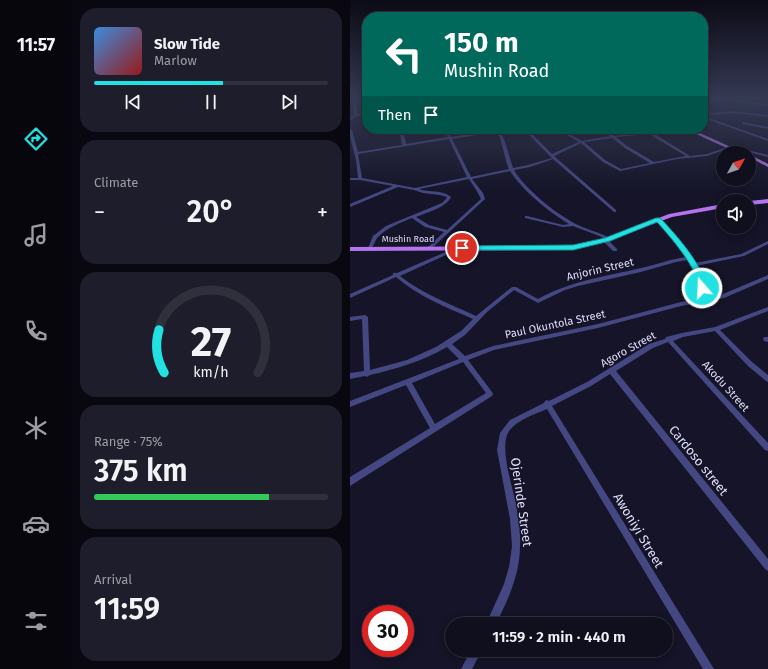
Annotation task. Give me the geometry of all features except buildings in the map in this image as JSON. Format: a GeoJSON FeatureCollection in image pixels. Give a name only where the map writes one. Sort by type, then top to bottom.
{"type":"FeatureCollection","features":[{"type":"Feature","properties":{"kind":"main road"},"geometry":{"type":"LineString","coordinates":[[699,134],[726,146]]}},
{"type":"Feature","properties":{"kind":"main road"},"geometry":{"type":"LineString","coordinates":[[704,134],[732,146]]}},
{"type":"Feature","properties":{"kind":"main road"},"geometry":{"type":"LineString","coordinates":[[756,160],[768,167]]}},
{"type":"Feature","properties":{"kind":"main road"},"geometry":{"type":"LineString","coordinates":[[756,202],[768,201]]}},
{"type":"Feature","properties":{"kind":"main road","name":"Mushin Road"},"geometry":{"type":"LineString","coordinates":[[350,249],[430,247],[573,248],[606,240],[658,219],[690,211],[716,207]]}},
{"type":"Feature","properties":{"kind":"street"},"geometry":{"type":"LineString","coordinates":[[739,129],[768,140]]}},
{"type":"Feature","properties":{"kind":"street"},"geometry":{"type":"LineString","coordinates":[[350,130],[360,167],[358,179]]}},
{"type":"Feature","properties":{"kind":"street"},"geometry":{"type":"LineString","coordinates":[[402,134],[404,145]]}},
{"type":"Feature","properties":{"kind":"street"},"geometry":{"type":"LineString","coordinates":[[430,247],[483,200],[482,193],[470,177],[448,134]]}},
{"type":"Feature","properties":{"kind":"street"},"geometry":{"type":"LineString","coordinates":[[356,154],[474,134]]}},
{"type":"Feature","properties":{"kind":"street"},"geometry":{"type":"LineString","coordinates":[[500,134],[504,140],[504,151],[511,170],[549,209],[573,225],[600,233],[615,250]]}},
{"type":"Feature","properties":{"kind":"street"},"geometry":{"type":"LineString","coordinates":[[530,134],[553,157],[614,212]]}},
{"type":"Feature","properties":{"kind":"street"},"geometry":{"type":"LineString","coordinates":[[567,134],[581,142],[616,169],[716,152]]}},
{"type":"Feature","properties":{"kind":"street"},"geometry":{"type":"LineString","coordinates":[[610,134],[626,147],[653,163]]}},
{"type":"Feature","properties":{"kind":"street"},"geometry":{"type":"LineString","coordinates":[[415,189],[511,170],[553,157],[581,142],[615,137],[653,134],[688,156]]}},
{"type":"Feature","properties":{"kind":"street"},"geometry":{"type":"LineString","coordinates":[[756,153],[768,156]]}},
{"type":"Feature","properties":{"kind":"street"},"geometry":{"type":"LineString","coordinates":[[350,179],[358,179],[415,189],[422,193],[444,194],[449,197],[443,204],[395,224],[381,232],[370,248]]}},
{"type":"Feature","properties":{"kind":"street"},"geometry":{"type":"LineString","coordinates":[[350,182],[358,179]]}},
{"type":"Feature","properties":{"kind":"street"},"geometry":{"type":"LineString","coordinates":[[350,206],[397,186]]}},
{"type":"Feature","properties":{"kind":"street"},"geometry":{"type":"LineString","coordinates":[[413,217],[427,226],[447,231]]}},
{"type":"Feature","properties":{"kind":"street"},"geometry":{"type":"LineString","coordinates":[[527,217],[563,226],[573,225]]}},
{"type":"Feature","properties":{"kind":"street"},"geometry":{"type":"LineString","coordinates":[[658,219],[674,236],[700,276],[706,300]]}},
{"type":"Feature","properties":{"kind":"street"},"geometry":{"type":"LineString","coordinates":[[692,265],[742,255],[768,242]]}},
{"type":"Feature","properties":{"kind":"street"},"geometry":{"type":"LineString","coordinates":[[350,296],[456,248]]}},
{"type":"Feature","properties":{"kind":"street","name":"Anjorin Street"},"geometry":{"type":"LineString","coordinates":[[476,318],[514,288],[538,301],[573,284],[688,258]]}},
{"type":"Feature","properties":{"kind":"street"},"geometry":{"type":"LineString","coordinates":[[350,376],[367,374],[416,359],[447,343],[464,332],[476,318],[445,304],[429,299],[409,287],[396,274]]}},
{"type":"Feature","properties":{"kind":"street","name":"Paul Okuntola Street"},"geometry":{"type":"LineString","coordinates":[[350,404],[493,348],[598,326],[681,304],[724,296],[768,278]]}},
{"type":"Feature","properties":{"kind":"street","name":"Agoro Street"},"geometry":{"type":"LineString","coordinates":[[547,403],[588,384],[651,346],[668,339],[716,329],[768,309]]}},
{"type":"Feature","properties":{"kind":"street"},"geometry":{"type":"LineString","coordinates":[[350,319],[365,317],[367,374]]}},
{"type":"Feature","properties":{"kind":"street"},"geometry":{"type":"LineString","coordinates":[[716,329],[750,364],[768,379]]}},
{"type":"Feature","properties":{"kind":"street","name":"Akodu Street"},"geometry":{"type":"LineString","coordinates":[[668,339],[768,448]]}},
{"type":"Feature","properties":{"kind":"street"},"geometry":{"type":"LineString","coordinates":[[350,482],[490,394],[464,359],[447,343]]}},
{"type":"Feature","properties":{"kind":"street","name":"Cardoso street"},"geometry":{"type":"LineString","coordinates":[[612,370],[768,566]]}},
{"type":"Feature","properties":{"kind":"street"},"geometry":{"type":"LineString","coordinates":[[408,382],[434,429]]}},
{"type":"Feature","properties":{"kind":"street","name":"Ojerinde Street"},"geometry":{"type":"LineString","coordinates":[[494,617],[508,585],[515,558],[515,536],[503,464],[501,441],[504,433],[513,422],[547,403]]}},
{"type":"Feature","properties":{"kind":"street","name":"Awoniyi Street"},"geometry":{"type":"LineString","coordinates":[[547,403],[709,669]]}},
{"type":"Feature","properties":{"kind":"street"},"geometry":{"type":"LineString","coordinates":[[466,669],[473,657]]}},
{"type":"Feature","properties":{"kind":"route"},"geometry":{"type":"LineString","coordinates":[[462,248],[573,248],[587,246],[658,219],[674,236],[700,276],[702,288]]}}]}
